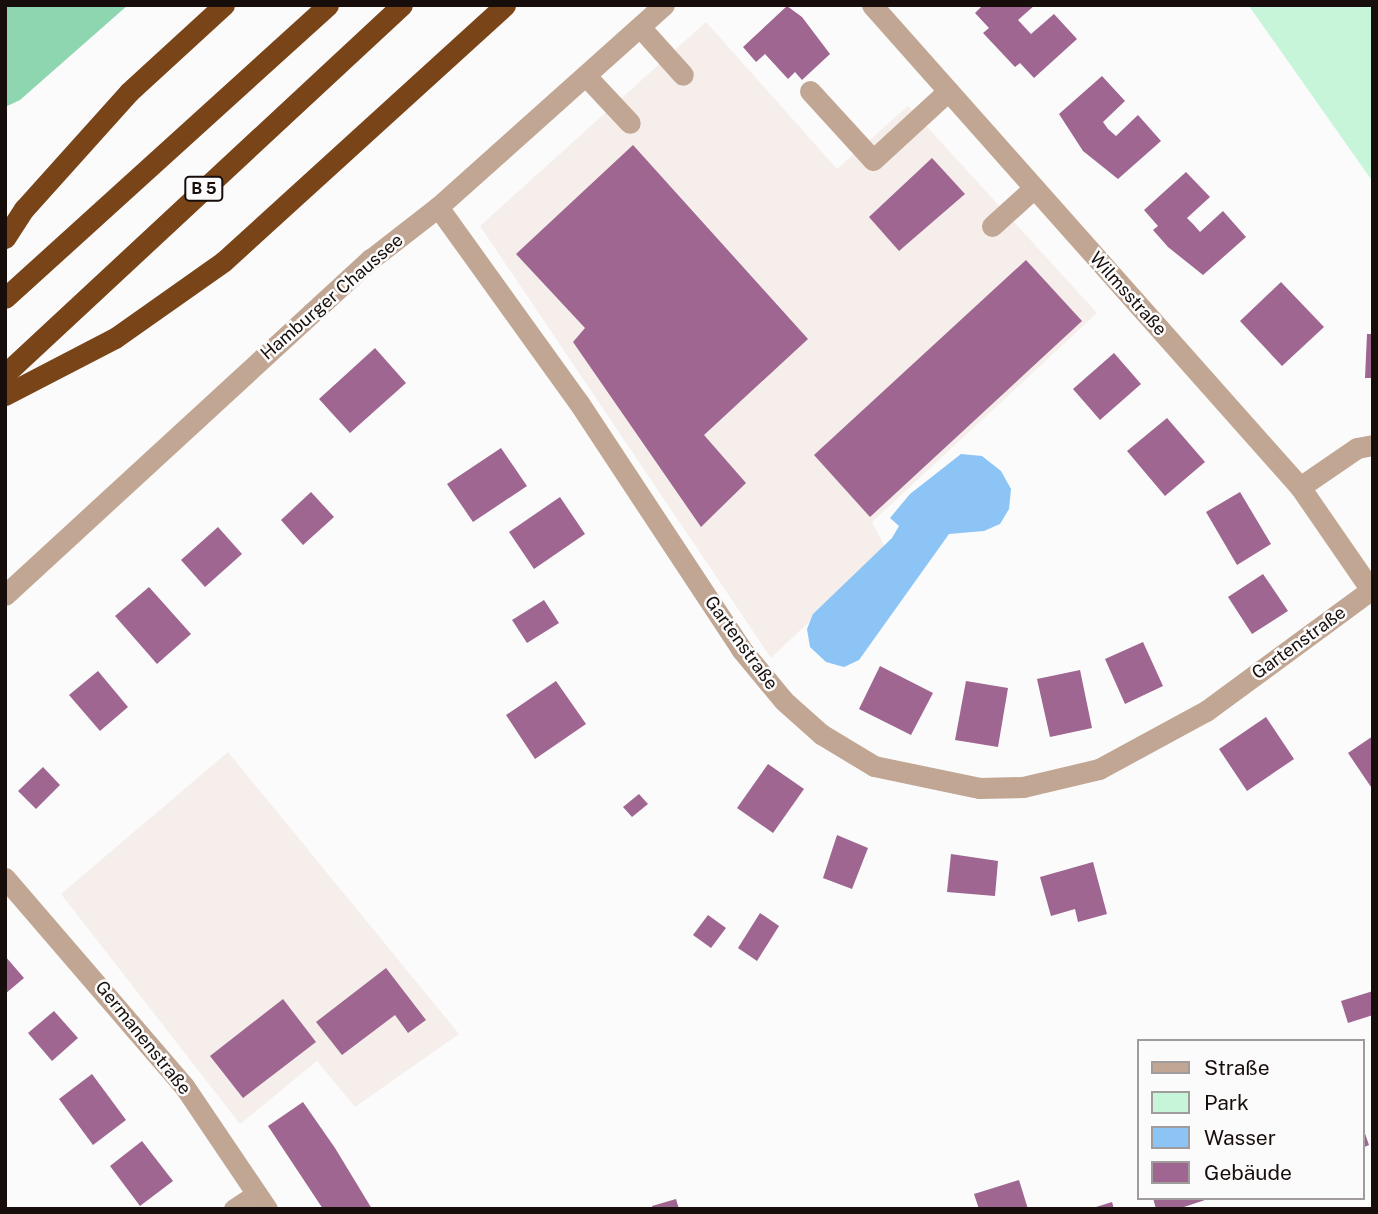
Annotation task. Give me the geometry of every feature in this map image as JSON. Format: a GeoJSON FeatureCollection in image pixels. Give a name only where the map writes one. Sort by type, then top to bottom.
{"type":"FeatureCollection","features":[{"type":"Feature","properties":{"kind":"highway"},"geometry":{"type":"LineString","coordinates":[[5,238],[23,209],[129,92],[224,5]]}},
{"type":"Feature","properties":{"kind":"highway"},"geometry":{"type":"LineString","coordinates":[[5,298],[328,5]]}},
{"type":"Feature","properties":{"kind":"highway","name":"B 5"},"geometry":{"type":"LineString","coordinates":[[5,373],[402,5]]}},
{"type":"Feature","properties":{"kind":"highway"},"geometry":{"type":"LineString","coordinates":[[5,396],[115,338],[224,261],[505,5]]}},
{"type":"Feature","properties":{"kind":"street","name":"Hamburger Chaussee"},"geometry":{"type":"LineString","coordinates":[[5,595],[371,259],[438,207],[664,5]]}},
{"type":"Feature","properties":{"kind":"street","name":"Wilmsstraße"},"geometry":{"type":"LineString","coordinates":[[872,5],[1300,487],[1372,592]]}},
{"type":"Feature","properties":{"kind":"street"},"geometry":{"type":"LineString","coordinates":[[640,27],[683,75]]}},
{"type":"Feature","properties":{"kind":"street"},"geometry":{"type":"LineString","coordinates":[[586,76],[630,123]]}},
{"type":"Feature","properties":{"kind":"street"},"geometry":{"type":"LineString","coordinates":[[810,91],[873,160],[948,91]]}},
{"type":"Feature","properties":{"kind":"street"},"geometry":{"type":"LineString","coordinates":[[992,226],[1034,188]]}},
{"type":"Feature","properties":{"kind":"street","name":"Gartenstraße"},"geometry":{"type":"LineString","coordinates":[[438,207],[579,403],[741,649],[784,701],[821,734],[874,765],[979,788],[1023,787],[1099,769],[1206,711],[1372,592]]}},
{"type":"Feature","properties":{"kind":"street"},"geometry":{"type":"LineString","coordinates":[[1300,487],[1356,448],[1373,445]]}},
{"type":"Feature","properties":{"kind":"street","name":"Germanenstraße"},"geometry":{"type":"LineString","coordinates":[[5,878],[175,1076],[262,1201]]}},
{"type":"Feature","properties":{"kind":"street"},"geometry":{"type":"LineString","coordinates":[[234,1209],[262,1201]]}},
{"type":"Feature","properties":{"kind":"shaded area"},"geometry":{"type":"Polygon","coordinates":[[[706,22],[837,169],[908,106],[1097,313],[872,522],[886,549],[771,658],[480,226],[706,22]]]}},
{"type":"Feature","properties":{"kind":"shaded area"},"geometry":{"type":"Polygon","coordinates":[[[228,752],[459,1034],[355,1107],[317,1061],[240,1124],[61,894],[228,752]]]}},
{"type":"Feature","properties":{"kind":"green space"},"geometry":{"type":"Polygon","coordinates":[[[5,5],[128,5],[20,100],[5,107],[5,5]]]}},
{"type":"Feature","properties":{"kind":"green space"},"geometry":{"type":"Polygon","coordinates":[[[1373,5],[1373,182],[1249,6],[1373,5]]]}},
{"type":"Feature","properties":{"kind":"water"},"geometry":{"type":"Polygon","coordinates":[[[961,454],[982,456],[1001,471],[1011,489],[1009,509],[1000,524],[984,531],[949,534],[859,660],[844,667],[826,662],[810,647],[807,629],[813,614],[892,538],[899,526],[890,518],[910,494],[961,454]]]}},
{"type":"Feature","properties":{"kind":"building"},"geometry":{"type":"Polygon","coordinates":[[[983,5],[1035,5],[1018,20],[1031,34],[1054,14],[1077,39],[1034,78],[1020,63],[1015,67],[983,33],[989,28],[975,13],[983,5]]]}},
{"type":"Feature","properties":{"kind":"building"},"geometry":{"type":"Polygon","coordinates":[[[787,6],[802,17],[830,54],[802,80],[795,72],[788,79],[765,54],[756,62],[743,47],[787,6]]]}},
{"type":"Feature","properties":{"kind":"building"},"geometry":{"type":"Polygon","coordinates":[[[1102,76],[1125,101],[1103,122],[1108,129],[1116,136],[1138,115],[1161,141],[1118,179],[1083,151],[1059,114],[1102,76]]]}},
{"type":"Feature","properties":{"kind":"building"},"geometry":{"type":"Polygon","coordinates":[[[633,145],[808,339],[704,435],[746,483],[701,527],[573,342],[585,328],[516,254],[633,145]]]}},
{"type":"Feature","properties":{"kind":"building"},"geometry":{"type":"Polygon","coordinates":[[[932,158],[965,194],[899,251],[869,217],[932,158]]]}},
{"type":"Feature","properties":{"kind":"building"},"geometry":{"type":"Polygon","coordinates":[[[1186,172],[1210,197],[1187,218],[1200,232],[1223,211],[1246,237],[1203,275],[1168,247],[1153,230],[1158,226],[1144,210],[1186,172]]]}},
{"type":"Feature","properties":{"kind":"building"},"geometry":{"type":"Polygon","coordinates":[[[1026,260],[1082,321],[870,517],[814,455],[1026,260]]]}},
{"type":"Feature","properties":{"kind":"building"},"geometry":{"type":"Polygon","coordinates":[[[1281,282],[1324,327],[1282,366],[1240,321],[1281,282]]]}},
{"type":"Feature","properties":{"kind":"building"},"geometry":{"type":"Polygon","coordinates":[[[1367,334],[1373,334],[1373,378],[1365,378],[1367,334]]]}},
{"type":"Feature","properties":{"kind":"building"},"geometry":{"type":"Polygon","coordinates":[[[375,348],[406,383],[350,433],[319,399],[375,348]]]}},
{"type":"Feature","properties":{"kind":"building"},"geometry":{"type":"Polygon","coordinates":[[[1114,353],[1141,384],[1100,420],[1073,389],[1114,353]]]}},
{"type":"Feature","properties":{"kind":"building"},"geometry":{"type":"Polygon","coordinates":[[[1167,418],[1205,462],[1165,496],[1127,451],[1167,418]]]}},
{"type":"Feature","properties":{"kind":"building"},"geometry":{"type":"Polygon","coordinates":[[[501,448],[527,486],[473,522],[447,484],[501,448]]]}},
{"type":"Feature","properties":{"kind":"building"},"geometry":{"type":"Polygon","coordinates":[[[311,492],[334,517],[303,545],[281,520],[311,492]]]}},
{"type":"Feature","properties":{"kind":"building"},"geometry":{"type":"Polygon","coordinates":[[[1240,492],[1271,544],[1237,565],[1206,512],[1240,492]]]}},
{"type":"Feature","properties":{"kind":"building"},"geometry":{"type":"Polygon","coordinates":[[[560,497],[585,534],[534,569],[509,532],[560,497]]]}},
{"type":"Feature","properties":{"kind":"building"},"geometry":{"type":"Polygon","coordinates":[[[218,527],[242,554],[205,587],[181,560],[218,527]]]}},
{"type":"Feature","properties":{"kind":"building"},"geometry":{"type":"Polygon","coordinates":[[[1263,574],[1288,611],[1252,634],[1228,597],[1263,574]]]}},
{"type":"Feature","properties":{"kind":"building"},"geometry":{"type":"Polygon","coordinates":[[[149,587],[191,634],[157,664],[115,616],[149,587]]]}},
{"type":"Feature","properties":{"kind":"building"},"geometry":{"type":"Polygon","coordinates":[[[544,600],[559,623],[527,643],[512,620],[544,600]]]}},
{"type":"Feature","properties":{"kind":"building"},"geometry":{"type":"Polygon","coordinates":[[[1143,642],[1163,686],[1125,704],[1105,659],[1143,642]]]}},
{"type":"Feature","properties":{"kind":"building"},"geometry":{"type":"Polygon","coordinates":[[[880,666],[933,693],[911,735],[859,709],[880,666]]]}},
{"type":"Feature","properties":{"kind":"building"},"geometry":{"type":"Polygon","coordinates":[[[1080,670],[1092,728],[1050,737],[1037,679],[1080,670]]]}},
{"type":"Feature","properties":{"kind":"building"},"geometry":{"type":"Polygon","coordinates":[[[98,671],[128,707],[100,731],[69,695],[98,671]]]}},
{"type":"Feature","properties":{"kind":"building"},"geometry":{"type":"Polygon","coordinates":[[[556,681],[586,724],[535,759],[506,715],[556,681]]]}},
{"type":"Feature","properties":{"kind":"building"},"geometry":{"type":"Polygon","coordinates":[[[966,681],[1008,688],[998,747],[955,740],[966,681]]]}},
{"type":"Feature","properties":{"kind":"building"},"geometry":{"type":"Polygon","coordinates":[[[1266,717],[1294,759],[1247,791],[1219,749],[1266,717]]]}},
{"type":"Feature","properties":{"kind":"building"},"geometry":{"type":"Polygon","coordinates":[[[1373,736],[1373,790],[1348,753],[1373,736]]]}},
{"type":"Feature","properties":{"kind":"building"},"geometry":{"type":"Polygon","coordinates":[[[768,764],[804,789],[773,833],[737,808],[768,764]]]}},
{"type":"Feature","properties":{"kind":"building"},"geometry":{"type":"Polygon","coordinates":[[[43,767],[60,785],[36,809],[18,791],[43,767]]]}},
{"type":"Feature","properties":{"kind":"building"},"geometry":{"type":"Polygon","coordinates":[[[639,794],[648,804],[632,817],[623,807],[639,794]]]}},
{"type":"Feature","properties":{"kind":"building"},"geometry":{"type":"Polygon","coordinates":[[[837,835],[868,848],[852,889],[823,878],[837,835]]]}},
{"type":"Feature","properties":{"kind":"building"},"geometry":{"type":"Polygon","coordinates":[[[951,854],[998,861],[995,896],[947,892],[951,854]]]}},
{"type":"Feature","properties":{"kind":"building"},"geometry":{"type":"Polygon","coordinates":[[[1093,862],[1107,914],[1078,922],[1075,909],[1051,916],[1040,877],[1093,862]]]}},
{"type":"Feature","properties":{"kind":"building"},"geometry":{"type":"Polygon","coordinates":[[[760,913],[779,926],[757,961],[738,948],[760,913]]]}},
{"type":"Feature","properties":{"kind":"building"},"geometry":{"type":"Polygon","coordinates":[[[708,915],[726,928],[711,948],[693,935],[708,915]]]}},
{"type":"Feature","properties":{"kind":"building"},"geometry":{"type":"Polygon","coordinates":[[[5,956],[24,978],[5,994],[5,956]]]}},
{"type":"Feature","properties":{"kind":"building"},"geometry":{"type":"Polygon","coordinates":[[[386,968],[426,1020],[408,1033],[395,1015],[342,1055],[316,1022],[386,968]]]}},
{"type":"Feature","properties":{"kind":"building"},"geometry":{"type":"Polygon","coordinates":[[[1373,991],[1373,1015],[1348,1023],[1341,1001],[1373,991]]]}},
{"type":"Feature","properties":{"kind":"building"},"geometry":{"type":"Polygon","coordinates":[[[283,999],[316,1042],[243,1098],[210,1056],[283,999]]]}},
{"type":"Feature","properties":{"kind":"building"},"geometry":{"type":"Polygon","coordinates":[[[54,1011],[78,1038],[52,1061],[28,1033],[54,1011]]]}},
{"type":"Feature","properties":{"kind":"building"},"geometry":{"type":"Polygon","coordinates":[[[92,1074],[126,1120],[93,1145],[59,1099],[92,1074]]]}},
{"type":"Feature","properties":{"kind":"building"},"geometry":{"type":"Polygon","coordinates":[[[303,1102],[372,1209],[323,1209],[268,1126],[303,1102]]]}},
{"type":"Feature","properties":{"kind":"building"},"geometry":{"type":"Polygon","coordinates":[[[1364,1131],[1369,1145],[1364,1147],[1364,1131]]]}},
{"type":"Feature","properties":{"kind":"building"},"geometry":{"type":"Polygon","coordinates":[[[142,1141],[173,1181],[140,1206],[110,1166],[142,1141]]]}},
{"type":"Feature","properties":{"kind":"building"},"geometry":{"type":"Polygon","coordinates":[[[1019,1180],[1028,1209],[979,1209],[974,1194],[1019,1180]]]}},
{"type":"Feature","properties":{"kind":"building"},"geometry":{"type":"Polygon","coordinates":[[[676,1199],[679,1209],[653,1209],[652,1206],[676,1199]]]}},
{"type":"Feature","properties":{"kind":"building"},"geometry":{"type":"Polygon","coordinates":[[[1154,1200],[1205,1200],[1178,1209],[1156,1209],[1154,1200]]]}},
{"type":"Feature","properties":{"kind":"building"},"geometry":{"type":"Polygon","coordinates":[[[1112,1202],[1114,1209],[1093,1209],[1093,1208],[1112,1202]]]}}]}
